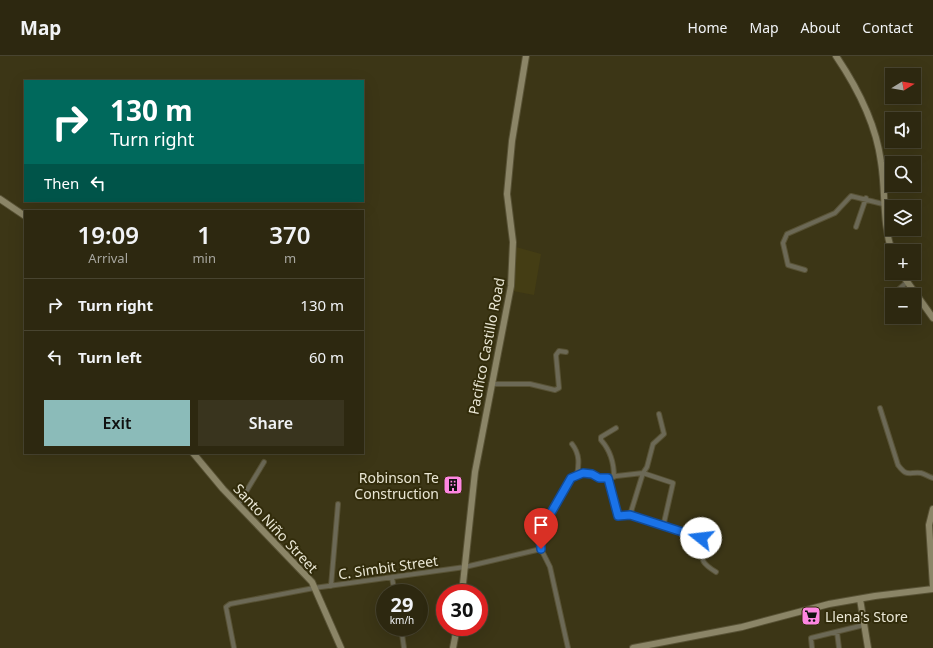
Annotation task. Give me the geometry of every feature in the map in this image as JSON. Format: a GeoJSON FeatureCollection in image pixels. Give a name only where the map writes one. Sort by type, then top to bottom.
{"type":"FeatureCollection","features":[{"type":"Feature","properties":{"kind":"main road","name":"Pacifico Castillo Road"},"geometry":{"type":"LineString","coordinates":[[463,584],[474,480],[511,281],[512,242],[507,194],[512,141],[526,56]]}},
{"type":"Feature","properties":{"kind":"main road"},"geometry":{"type":"LineString","coordinates":[[836,56],[850,76],[877,139],[882,163],[883,204],[886,235],[889,244]]}},
{"type":"Feature","properties":{"kind":"main road"},"geometry":{"type":"LineString","coordinates":[[0,200],[24,215]]}},
{"type":"Feature","properties":{"kind":"main road"},"geometry":{"type":"LineString","coordinates":[[907,282],[933,318]]}},
{"type":"Feature","properties":{"kind":"main road","name":"Santo Niño Street"},"geometry":{"type":"LineString","coordinates":[[194,454],[238,504],[302,571],[314,588],[341,648]]}},
{"type":"Feature","properties":{"kind":"main road"},"geometry":{"type":"LineString","coordinates":[[634,648],[708,634],[829,604],[933,588],[929,524],[933,509]]}},
{"type":"Feature","properties":{"kind":"main road"},"geometry":{"type":"LineString","coordinates":[[860,599],[868,648]]}},
{"type":"Feature","properties":{"kind":"main road"},"geometry":{"type":"LineString","coordinates":[[453,648],[455,636]]}},
{"type":"Feature","properties":{"kind":"street"},"geometry":{"type":"LineString","coordinates":[[805,270],[788,265],[783,244],[787,234],[835,213],[850,196],[866,198],[883,204]]}},
{"type":"Feature","properties":{"kind":"street"},"geometry":{"type":"LineString","coordinates":[[856,227],[866,198]]}},
{"type":"Feature","properties":{"kind":"street"},"geometry":{"type":"LineString","coordinates":[[900,288],[907,282]]}},
{"type":"Feature","properties":{"kind":"street"},"geometry":{"type":"LineString","coordinates":[[491,384],[530,384],[555,390],[559,388],[556,355],[559,352],[566,352]]}},
{"type":"Feature","properties":{"kind":"street"},"geometry":{"type":"LineString","coordinates":[[880,408],[898,465],[902,471],[909,475],[921,473],[933,478]]}},
{"type":"Feature","properties":{"kind":"street"},"geometry":{"type":"LineString","coordinates":[[630,515],[643,473],[647,467],[653,444],[664,434],[659,414]]}},
{"type":"Feature","properties":{"kind":"street"},"geometry":{"type":"LineString","coordinates":[[614,476],[615,471],[609,449],[601,440],[601,436],[616,428]]}},
{"type":"Feature","properties":{"kind":"street"},"geometry":{"type":"LineString","coordinates":[[572,444],[577,450],[579,462],[577,476]]}},
{"type":"Feature","properties":{"kind":"street"},"geometry":{"type":"LineString","coordinates":[[238,504],[264,462]]}},
{"type":"Feature","properties":{"kind":"street"},"geometry":{"type":"LineString","coordinates":[[568,648],[550,567],[541,549],[540,532],[571,478],[583,473],[592,474],[599,478],[608,478],[643,473],[673,483],[663,527]]}},
{"type":"Feature","properties":{"kind":"street"},"geometry":{"type":"LineString","coordinates":[[608,478],[618,516],[630,515],[704,540],[702,560],[704,564],[716,572]]}},
{"type":"Feature","properties":{"kind":"street"},"geometry":{"type":"LineString","coordinates":[[331,586],[338,504]]}},
{"type":"Feature","properties":{"kind":"street","name":"C. Simbit Street"},"geometry":{"type":"LineString","coordinates":[[234,648],[226,614],[226,607],[230,604],[314,588],[465,567],[541,549]]}},
{"type":"Feature","properties":{"kind":"street"},"geometry":{"type":"LineString","coordinates":[[392,578],[393,584]]}},
{"type":"Feature","properties":{"kind":"street"},"geometry":{"type":"LineString","coordinates":[[812,648],[811,638],[864,625]]}},
{"type":"Feature","properties":{"kind":"street"},"geometry":{"type":"LineString","coordinates":[[836,632],[839,648]]}},
{"type":"Feature","properties":{"kind":"street"},"geometry":{"type":"LineString","coordinates":[[402,636],[404,648]]}},
{"type":"Feature","properties":{"kind":"shaded area"},"geometry":{"type":"Polygon","coordinates":[[[516,247],[541,254],[534,295],[513,291],[516,247]]]}},
{"type":"Feature","properties":{"kind":"place","name":"Robinson Te Construction"},"geometry":{"type":"Point","coordinates":[453,485]}},
{"type":"Feature","properties":{"kind":"place","name":"Llena's Store"},"geometry":{"type":"Point","coordinates":[811,616]}},
{"type":"Feature","properties":{"kind":"route"},"geometry":{"type":"LineString","coordinates":[[541,549],[540,532],[571,478],[583,473],[592,474],[599,478],[608,478],[618,516],[630,515],[663,527],[701,538]]}}]}
